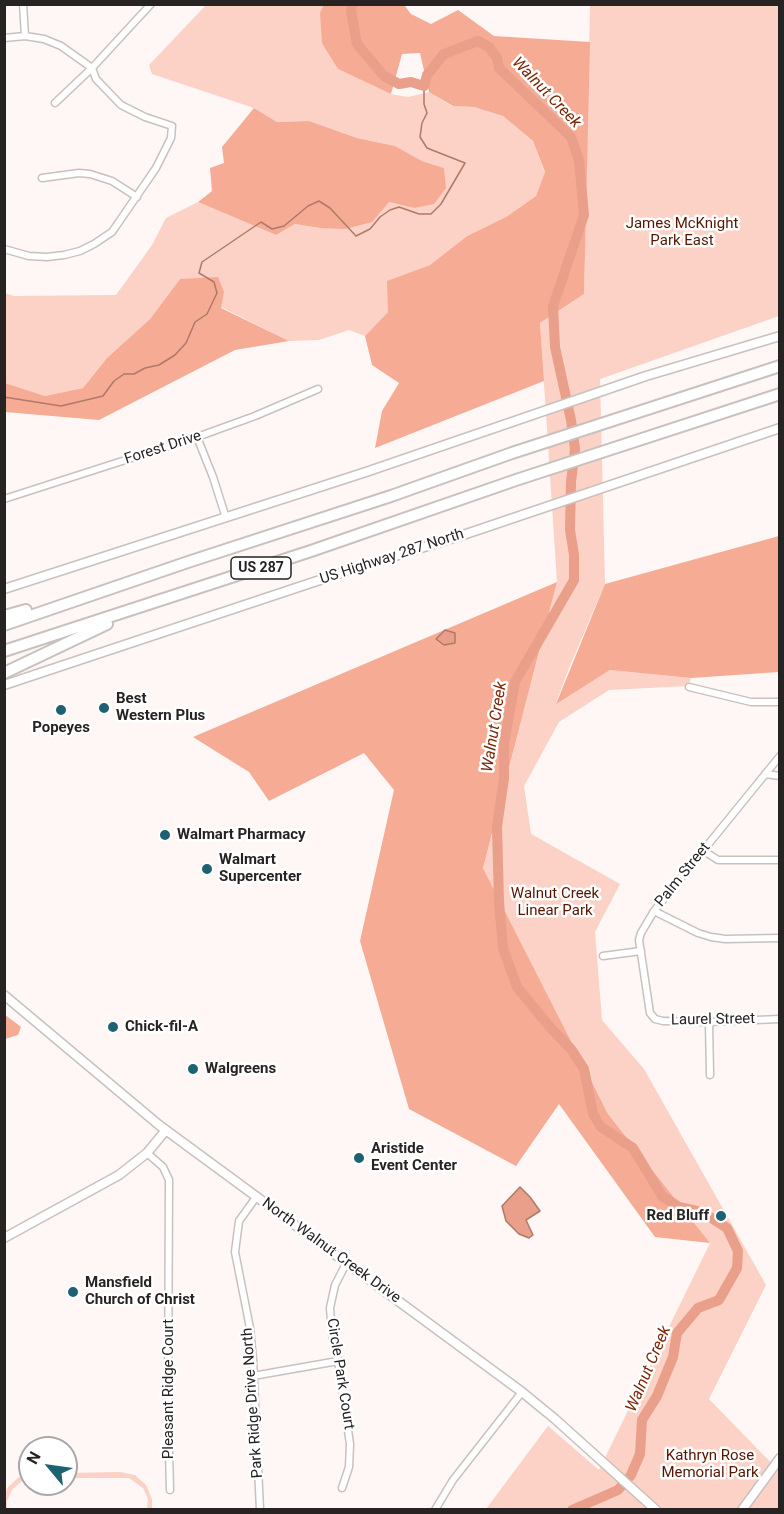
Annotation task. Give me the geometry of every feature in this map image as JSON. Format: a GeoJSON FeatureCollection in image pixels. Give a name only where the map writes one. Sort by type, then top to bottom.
{"type":"FeatureCollection","features":[{"type":"Feature","properties":{"kind":"highway","name":"US 287"},"geometry":{"type":"LineString","coordinates":[[4,625],[391,496],[512,453],[780,366]]}},
{"type":"Feature","properties":{"kind":"highway","name":"US 287"},"geometry":{"type":"LineString","coordinates":[[4,651],[780,394]]}},
{"type":"Feature","properties":{"kind":"highway"},"geometry":{"type":"LineString","coordinates":[[4,616],[92,589],[110,589]]}},
{"type":"Feature","properties":{"kind":"highway"},"geometry":{"type":"LineString","coordinates":[[4,673],[115,621],[124,612]]}},
{"type":"Feature","properties":{"kind":"main road"},"geometry":{"type":"LineString","coordinates":[[4,589],[226,518],[600,391],[780,336]]}},
{"type":"Feature","properties":{"kind":"main road","name":"US Highway 287 North"},"geometry":{"type":"LineString","coordinates":[[4,685],[325,578],[463,535],[611,483],[780,428]]}},
{"type":"Feature","properties":{"kind":"main road","name":"North Walnut Creek Drive"},"geometry":{"type":"LineString","coordinates":[[4,995],[166,1130],[522,1392],[656,1509]]}},
{"type":"Feature","properties":{"kind":"main road"},"geometry":{"type":"LineString","coordinates":[[4,1238],[119,1175],[147,1153],[166,1130]]}},
{"type":"Feature","properties":{"kind":"main road"},"geometry":{"type":"LineString","coordinates":[[742,1509],[780,1458]]}},
{"type":"Feature","properties":{"kind":"street"},"geometry":{"type":"LineString","coordinates":[[23,4],[25,36]]}},
{"type":"Feature","properties":{"kind":"street"},"geometry":{"type":"LineString","coordinates":[[55,103],[92,69],[151,4]]}},
{"type":"Feature","properties":{"kind":"street"},"geometry":{"type":"LineString","coordinates":[[4,38],[25,36],[44,39],[61,46],[92,69],[96,79],[121,105],[145,117],[172,126],[171,138],[156,168],[112,231],[80,251],[47,257],[28,256],[4,249]]}},
{"type":"Feature","properties":{"kind":"street"},"geometry":{"type":"LineString","coordinates":[[42,178],[79,173],[90,174],[112,181],[137,197]]}},
{"type":"Feature","properties":{"kind":"street","name":"Forest Drive"},"geometry":{"type":"LineString","coordinates":[[4,499],[197,437],[255,416],[318,389]]}},
{"type":"Feature","properties":{"kind":"street"},"geometry":{"type":"LineString","coordinates":[[197,437],[226,518]]}},
{"type":"Feature","properties":{"kind":"street"},"geometry":{"type":"LineString","coordinates":[[688,687],[751,702],[780,702]]}},
{"type":"Feature","properties":{"kind":"street","name":"Palm Street"},"geometry":{"type":"LineString","coordinates":[[650,1013],[639,940],[641,933],[654,911],[780,756]]}},
{"type":"Feature","properties":{"kind":"street"},"geometry":{"type":"LineString","coordinates":[[765,774],[780,776]]}},
{"type":"Feature","properties":{"kind":"street"},"geometry":{"type":"LineString","coordinates":[[704,851],[718,860],[780,860]]}},
{"type":"Feature","properties":{"kind":"street"},"geometry":{"type":"LineString","coordinates":[[654,911],[711,937],[780,938]]}},
{"type":"Feature","properties":{"kind":"street"},"geometry":{"type":"LineString","coordinates":[[603,956],[641,951]]}},
{"type":"Feature","properties":{"kind":"street","name":"Laurel Street"},"geometry":{"type":"LineString","coordinates":[[650,1013],[655,1019],[663,1021],[780,1019]]}},
{"type":"Feature","properties":{"kind":"street"},"geometry":{"type":"LineString","coordinates":[[709,1022],[710,1075]]}},
{"type":"Feature","properties":{"kind":"street","name":"Pleasant Ridge Court"},"geometry":{"type":"LineString","coordinates":[[147,1153],[163,1167],[170,1180],[168,1408],[170,1490]]}},
{"type":"Feature","properties":{"kind":"street","name":"Park Ridge Drive North"},"geometry":{"type":"LineString","coordinates":[[257,1196],[238,1221],[236,1252],[249,1328],[260,1509]]}},
{"type":"Feature","properties":{"kind":"street","name":"Circle Park Court"},"geometry":{"type":"LineString","coordinates":[[342,1488],[349,1467],[350,1444],[332,1334],[330,1308],[335,1285],[347,1262]]}},
{"type":"Feature","properties":{"kind":"street"},"geometry":{"type":"LineString","coordinates":[[253,1376],[338,1360]]}},
{"type":"Feature","properties":{"kind":"street"},"geometry":{"type":"LineString","coordinates":[[435,1509],[453,1480],[522,1392]]}},
{"type":"Feature","properties":{"kind":"green space"},"geometry":{"type":"Polygon","coordinates":[[[206,5],[324,5],[320,13],[338,69],[391,94],[408,97],[429,92],[452,106],[474,107],[503,116],[533,141],[545,173],[536,196],[506,217],[467,236],[430,265],[388,281],[388,312],[365,336],[349,330],[319,340],[289,341],[221,307],[180,279],[150,319],[107,358],[83,388],[45,396],[5,383],[5,293],[14,296],[116,295],[152,245],[166,218],[198,202],[276,235],[295,224],[320,228],[389,202],[414,208],[444,168],[422,161],[395,146],[357,138],[309,121],[277,122],[254,108],[152,74],[149,65],[206,5]]]}},
{"type":"Feature","properties":{"kind":"green space"},"geometry":{"type":"Polygon","coordinates":[[[590,5],[779,5],[779,316],[600,379],[605,584],[556,703],[610,670],[691,678],[688,686],[609,690],[559,722],[524,786],[531,834],[620,884],[595,932],[602,1020],[644,1069],[766,1285],[709,1399],[779,1471],[779,1509],[486,1509],[548,1426],[599,1470],[710,1243],[608,1114],[483,868],[557,582],[540,323],[584,294],[590,5]]]}},
{"type":"Feature","properties":{"kind":"green space"},"geometry":{"type":"Polygon","coordinates":[[[120,1472],[135,1475],[146,1485],[152,1499],[152,1509],[147,1509],[148,1499],[143,1488],[129,1478],[78,1478],[78,1473],[120,1472]]]}},
{"type":"Feature","properties":{"kind":"green space"},"geometry":{"type":"Polygon","coordinates":[[[18,1478],[18,1485],[12,1490],[7,1501],[7,1509],[5,1509],[5,1494],[8,1487],[18,1478]]]}},
{"type":"Feature","properties":{"kind":"shaded area"},"geometry":{"type":"Polygon","coordinates":[[[324,4],[404,5],[411,14],[431,24],[458,10],[494,36],[590,42],[584,294],[540,323],[544,381],[375,448],[382,411],[399,383],[372,365],[365,336],[388,312],[387,281],[430,265],[467,236],[506,217],[536,196],[545,172],[533,141],[503,116],[474,107],[453,106],[429,92],[420,53],[402,54],[391,94],[338,69],[322,43],[320,13],[324,4]]]}},
{"type":"Feature","properties":{"kind":"shaded area"},"geometry":{"type":"Polygon","coordinates":[[[254,108],[277,122],[309,121],[357,138],[395,146],[422,161],[444,168],[446,188],[434,204],[414,208],[389,202],[372,222],[345,229],[295,224],[276,235],[198,202],[212,191],[210,168],[224,163],[222,147],[254,108]]]}},
{"type":"Feature","properties":{"kind":"shaded area"},"geometry":{"type":"Polygon","coordinates":[[[218,277],[224,292],[221,308],[289,341],[235,350],[99,420],[5,412],[5,383],[45,396],[83,388],[107,358],[150,319],[180,279],[218,277]]]}},
{"type":"Feature","properties":{"kind":"shaded area"},"geometry":{"type":"Polygon","coordinates":[[[779,536],[779,672],[691,678],[610,670],[556,704],[605,584],[779,536]]]}},
{"type":"Feature","properties":{"kind":"shaded area"},"geometry":{"type":"Polygon","coordinates":[[[557,582],[483,868],[608,1114],[710,1243],[655,1237],[559,1104],[516,1166],[409,1109],[360,941],[394,790],[364,753],[269,801],[249,772],[193,737],[557,582]]]}},
{"type":"Feature","properties":{"kind":"shaded area"},"geometry":{"type":"Polygon","coordinates":[[[445,630],[455,633],[455,643],[444,645],[436,639],[445,630]]]}},
{"type":"Feature","properties":{"kind":"shaded area"},"geometry":{"type":"Polygon","coordinates":[[[4,1014],[21,1027],[18,1035],[5,1039],[4,1014]]]}},
{"type":"Feature","properties":{"kind":"shaded area"},"geometry":{"type":"Polygon","coordinates":[[[520,1187],[540,1211],[526,1220],[533,1235],[529,1238],[519,1234],[506,1221],[502,1206],[520,1187]]]}},
{"type":"Feature","properties":{"kind":"waterway","name":"Walnut Creek"},"geometry":{"type":"LineString","coordinates":[[352,4],[351,11],[357,44],[384,76],[399,84],[411,82],[424,86],[427,75],[444,54],[478,41],[489,47],[497,58],[499,68],[571,137],[579,160],[584,215],[553,306],[555,347],[575,449],[571,482],[570,530],[574,555],[574,580],[515,682],[504,743],[504,778],[497,827],[503,948],[517,987],[571,1049],[584,1069],[593,1114],[601,1127],[633,1148],[662,1196],[679,1207],[697,1211],[727,1228],[738,1251],[737,1268],[719,1300],[698,1308],[677,1333],[673,1357],[657,1396],[642,1420],[640,1454],[631,1475],[618,1490],[572,1510]]}},
{"type":"Feature","properties":{"kind":"waterway"},"geometry":{"type":"LineString","coordinates":[[4,397],[61,406],[103,396],[114,381],[124,374],[134,374],[145,368],[159,365],[175,355],[186,343],[195,322],[207,314],[217,293],[214,282],[199,273],[202,262],[261,222],[272,229],[284,226],[308,206],[319,201],[330,208],[356,236],[370,229],[380,217],[390,210],[399,207],[419,214],[431,214],[441,204],[465,163],[427,148],[420,137],[422,123],[427,113],[424,104],[424,86]]}},
{"type":"Feature","properties":{"kind":"place","name":"Best Western Plus"},"geometry":{"type":"Point","coordinates":[104,708]}},
{"type":"Feature","properties":{"kind":"place","name":"Popeyes"},"geometry":{"type":"Point","coordinates":[61,710]}},
{"type":"Feature","properties":{"kind":"place","name":"Walmart Pharmacy"},"geometry":{"type":"Point","coordinates":[165,835]}},
{"type":"Feature","properties":{"kind":"place","name":"Walmart Supercenter"},"geometry":{"type":"Point","coordinates":[207,869]}},
{"type":"Feature","properties":{"kind":"place","name":"Chick-fil-A"},"geometry":{"type":"Point","coordinates":[113,1027]}},
{"type":"Feature","properties":{"kind":"place","name":"Walgreens"},"geometry":{"type":"Point","coordinates":[193,1069]}},
{"type":"Feature","properties":{"kind":"place","name":"Aristide Event Center"},"geometry":{"type":"Point","coordinates":[359,1158]}},
{"type":"Feature","properties":{"kind":"place","name":"Red Bluff"},"geometry":{"type":"Point","coordinates":[721,1216]}},
{"type":"Feature","properties":{"kind":"place","name":"Mansfield Church of Christ"},"geometry":{"type":"Point","coordinates":[73,1292]}},
{"type":"Feature","properties":{"kind":"park label","name":"James McKnight Park East"},"geometry":{"type":"Point","coordinates":[682,232]}},
{"type":"Feature","properties":{"kind":"park label","name":"Walnut Creek Linear Park"},"geometry":{"type":"Point","coordinates":[555,902]}},
{"type":"Feature","properties":{"kind":"park label","name":"Kathryn Rose Memorial Park"},"geometry":{"type":"Point","coordinates":[710,1464]}}]}
